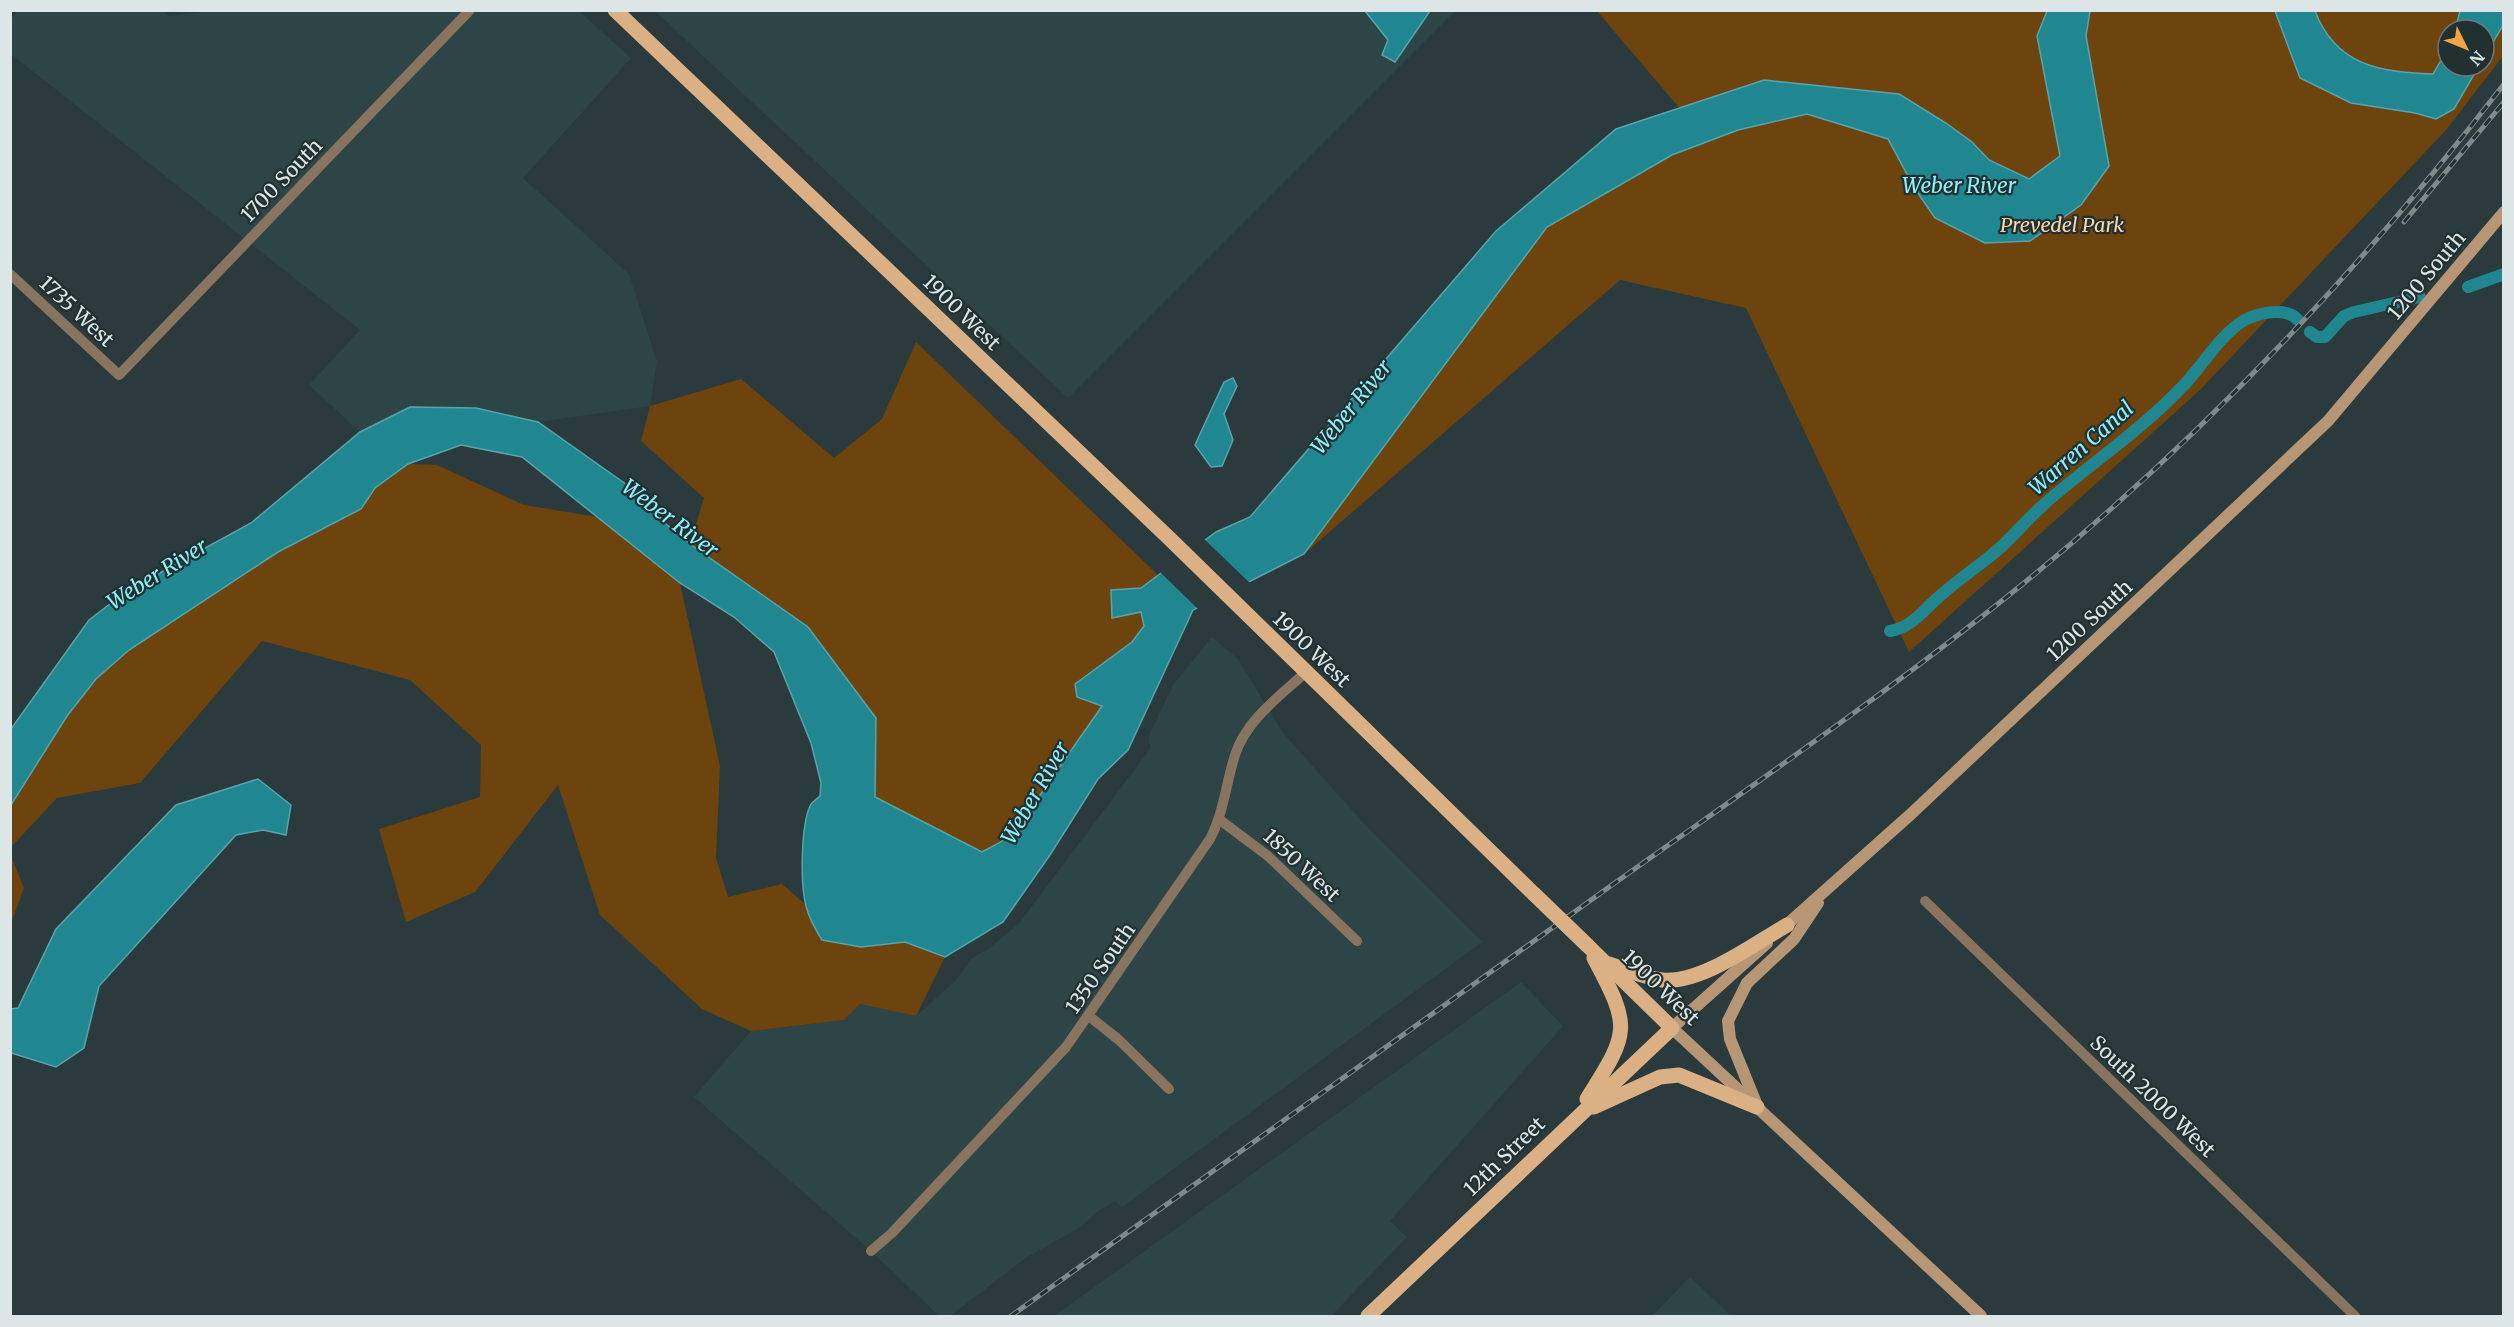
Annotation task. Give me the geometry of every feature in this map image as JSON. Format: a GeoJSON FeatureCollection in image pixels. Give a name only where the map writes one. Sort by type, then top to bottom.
{"type":"FeatureCollection","features":[{"type":"Feature","properties":{"kind":"main road","name":"1900 West"},"geometry":{"type":"LineString","coordinates":[[615,10],[1170,539],[1672,1028],[1981,1317]]}},
{"type":"Feature","properties":{"kind":"main road","name":"1200 South"},"geometry":{"type":"LineString","coordinates":[[1672,1028],[1920,806],[2328,421],[2504,212]]}},
{"type":"Feature","properties":{"kind":"main road"},"geometry":{"type":"LineString","coordinates":[[1757,1107],[1730,1039],[1728,1021],[1747,983],[1794,939],[1828,888]]}},
{"type":"Feature","properties":{"kind":"main road"},"geometry":{"type":"LineString","coordinates":[[1605,963],[1660,980],[1681,980],[1715,967],[1787,924]]}},
{"type":"Feature","properties":{"kind":"main road"},"geometry":{"type":"LineString","coordinates":[[1576,1116],[1616,1051],[1621,1029],[1616,1000],[1587,945]]}},
{"type":"Feature","properties":{"kind":"main road","name":"12th Street"},"geometry":{"type":"LineString","coordinates":[[1368,1317],[1576,1116],[1672,1028]]}},
{"type":"Feature","properties":{"kind":"main road"},"geometry":{"type":"LineString","coordinates":[[1576,1116],[1660,1077],[1679,1075],[1757,1107]]}},
{"type":"Feature","properties":{"kind":"street","name":"1700 South"},"geometry":{"type":"LineString","coordinates":[[119,375],[470,10]]}},
{"type":"Feature","properties":{"kind":"street","name":"1735 West"},"geometry":{"type":"LineString","coordinates":[[10,274],[119,375]]}},
{"type":"Feature","properties":{"kind":"street","name":"1350 South"},"geometry":{"type":"LineString","coordinates":[[871,1251],[892,1233],[1066,1047],[1210,839],[1220,820],[1235,754],[1248,730],[1264,710],[1306,672]]}},
{"type":"Feature","properties":{"kind":"street","name":"1850 West"},"geometry":{"type":"LineString","coordinates":[[1220,820],[1268,856],[1357,941]]}},
{"type":"Feature","properties":{"kind":"street","name":"South 2000 West"},"geometry":{"type":"LineString","coordinates":[[1925,901],[2355,1317]]}},
{"type":"Feature","properties":{"kind":"street"},"geometry":{"type":"LineString","coordinates":[[1089,1016],[1119,1040],[1169,1089]]}},
{"type":"Feature","properties":{"kind":"shaded area"},"geometry":{"type":"Polygon","coordinates":[[[19,10],[161,10],[169,16],[222,10],[579,11],[631,58],[523,178],[629,274],[657,362],[650,406],[538,422],[476,408],[410,407],[360,432],[309,385],[360,330],[11,54],[10,20],[19,10]]]}},
{"type":"Feature","properties":{"kind":"shaded area"},"geometry":{"type":"Polygon","coordinates":[[[655,11],[1455,11],[1068,398],[655,11]]]}},
{"type":"Feature","properties":{"kind":"shaded area"},"geometry":{"type":"Polygon","coordinates":[[[1212,637],[1238,659],[1283,733],[1368,828],[1482,942],[1122,1207],[1115,1201],[1101,1209],[1079,1228],[1027,1257],[950,1316],[939,1316],[871,1251],[694,1097],[751,1031],[844,1020],[860,1004],[916,1016],[955,981],[972,958],[990,948],[1020,922],[1150,749],[1149,735],[1173,685],[1212,637]]]}},
{"type":"Feature","properties":{"kind":"shaded area"},"geometry":{"type":"Polygon","coordinates":[[[1521,982],[1563,1026],[1390,1221],[1407,1237],[1331,1316],[1054,1316],[1521,982]]]}},
{"type":"Feature","properties":{"kind":"shaded area"},"geometry":{"type":"Polygon","coordinates":[[[1690,1277],[1731,1316],[1652,1316],[1690,1277]]]}},
{"type":"Feature","properties":{"kind":"green space","name":"Prevedel Park"},"geometry":{"type":"Polygon","coordinates":[[[1597,11],[2503,11],[2503,56],[2496,65],[2496,18],[2436,18],[2436,78],[2486,78],[2446,130],[2201,389],[1909,652],[1746,308],[1620,280],[1304,554],[1547,227],[1672,156],[1699,145],[1684,109],[1681,110],[1597,11]]]}},
{"type":"Feature","properties":{"kind":"green space"},"geometry":{"type":"Polygon","coordinates":[[[916,342],[1159,576],[1141,588],[1144,626],[1132,642],[1075,684],[1102,705],[1031,808],[1001,843],[982,852],[875,797],[876,718],[808,627],[690,544],[704,498],[641,441],[650,406],[741,379],[834,458],[882,419],[916,342]]]}},
{"type":"Feature","properties":{"kind":"green space"},"geometry":{"type":"Polygon","coordinates":[[[408,464],[437,465],[524,505],[598,517],[680,583],[720,766],[716,858],[728,897],[782,884],[805,904],[812,923],[861,947],[905,941],[945,957],[916,1016],[860,1004],[844,1020],[751,1031],[702,1009],[600,915],[558,785],[475,892],[406,922],[379,829],[480,797],[481,745],[410,680],[262,641],[140,783],[57,798],[11,847],[11,805],[67,716],[96,679],[129,650],[278,552],[361,509],[375,488],[408,464]]]}},
{"type":"Feature","properties":{"kind":"green space"},"geometry":{"type":"Polygon","coordinates":[[[10,854],[24,888],[11,923],[10,923],[10,854]]]}},
{"type":"Feature","properties":{"kind":"water"},"geometry":{"type":"Polygon","coordinates":[[[1365,11],[1430,11],[1395,62],[1382,55],[1388,40],[1365,11]]]}},
{"type":"Feature","properties":{"kind":"water","name":"Weber River"},"geometry":{"type":"Polygon","coordinates":[[[2047,11],[2090,11],[2086,36],[2109,166],[2081,205],[2030,241],[1985,243],[1935,218],[1915,189],[1888,139],[1807,114],[1738,130],[1672,155],[1547,227],[1304,554],[1193,610],[1128,750],[1098,779],[1050,855],[1003,922],[945,957],[905,942],[861,947],[822,940],[817,932],[804,896],[802,855],[807,815],[811,805],[820,796],[821,783],[811,743],[774,652],[734,617],[680,583],[522,457],[461,445],[408,464],[375,488],[361,509],[278,552],[129,650],[96,679],[67,716],[11,805],[11,729],[89,620],[127,591],[251,523],[360,432],[410,407],[476,408],[538,422],[637,492],[648,509],[690,544],[808,627],[876,718],[875,797],[982,852],[1001,842],[1031,808],[1102,706],[1077,697],[1075,684],[1132,642],[1144,626],[1141,612],[1112,618],[1111,590],[1141,588],[1216,532],[1250,517],[1496,231],[1616,129],[1764,80],[1899,94],[1972,142],[1989,160],[2029,179],[2060,156],[2037,36],[2047,11]]]}},
{"type":"Feature","properties":{"kind":"water"},"geometry":{"type":"Polygon","coordinates":[[[2275,11],[2315,11],[2335,44],[2348,55],[2378,68],[2433,74],[2436,69],[2436,78],[2472,78],[2454,109],[2436,119],[2415,113],[2351,103],[2300,78],[2275,11]]]}},
{"type":"Feature","properties":{"kind":"water"},"geometry":{"type":"Polygon","coordinates":[[[2460,11],[2503,11],[2503,25],[2496,37],[2496,18],[2458,18],[2460,11]]]}},
{"type":"Feature","properties":{"kind":"water"},"geometry":{"type":"Polygon","coordinates":[[[1233,378],[1237,386],[1224,414],[1233,440],[1222,466],[1211,467],[1195,445],[1224,382],[1233,378]]]}},
{"type":"Feature","properties":{"kind":"water"},"geometry":{"type":"Polygon","coordinates":[[[258,779],[291,805],[286,835],[263,830],[236,835],[99,986],[84,1048],[56,1067],[11,1053],[11,1009],[18,1008],[56,929],[176,805],[258,779]]]}},
{"type":"Feature","properties":{"kind":"pier"},"geometry":{"type":"Polygon","coordinates":[[[1203,538],[1251,584],[1199,610],[1160,572],[1203,538]]]}},
{"type":"Feature","properties":{"kind":"waterway","name":"Warren Canal"},"geometry":{"type":"LineString","coordinates":[[2468,287],[2504,274]]}},
{"type":"Feature","properties":{"kind":"waterway","name":"Warren Canal"},"geometry":{"type":"LineString","coordinates":[[2310,332],[2317,337],[2325,337],[2344,316],[2420,297]]}},
{"type":"Feature","properties":{"kind":"waterway","name":"Warren Canal"},"geometry":{"type":"LineString","coordinates":[[1890,631],[1905,626],[1918,617],[1948,589],[2001,547],[2050,499],[2166,403],[2226,335],[2243,321],[2271,312],[2286,313],[2298,320]]}},
{"type":"Feature","properties":{"kind":"railway"},"geometry":{"type":"LineString","coordinates":[[1011,1316],[1813,742],[1920,664],[2024,583],[2155,469],[2278,347],[2395,219],[2504,84]]}},
{"type":"Feature","properties":{"kind":"railway"},"geometry":{"type":"LineString","coordinates":[[2404,222],[2504,102]]}}]}
